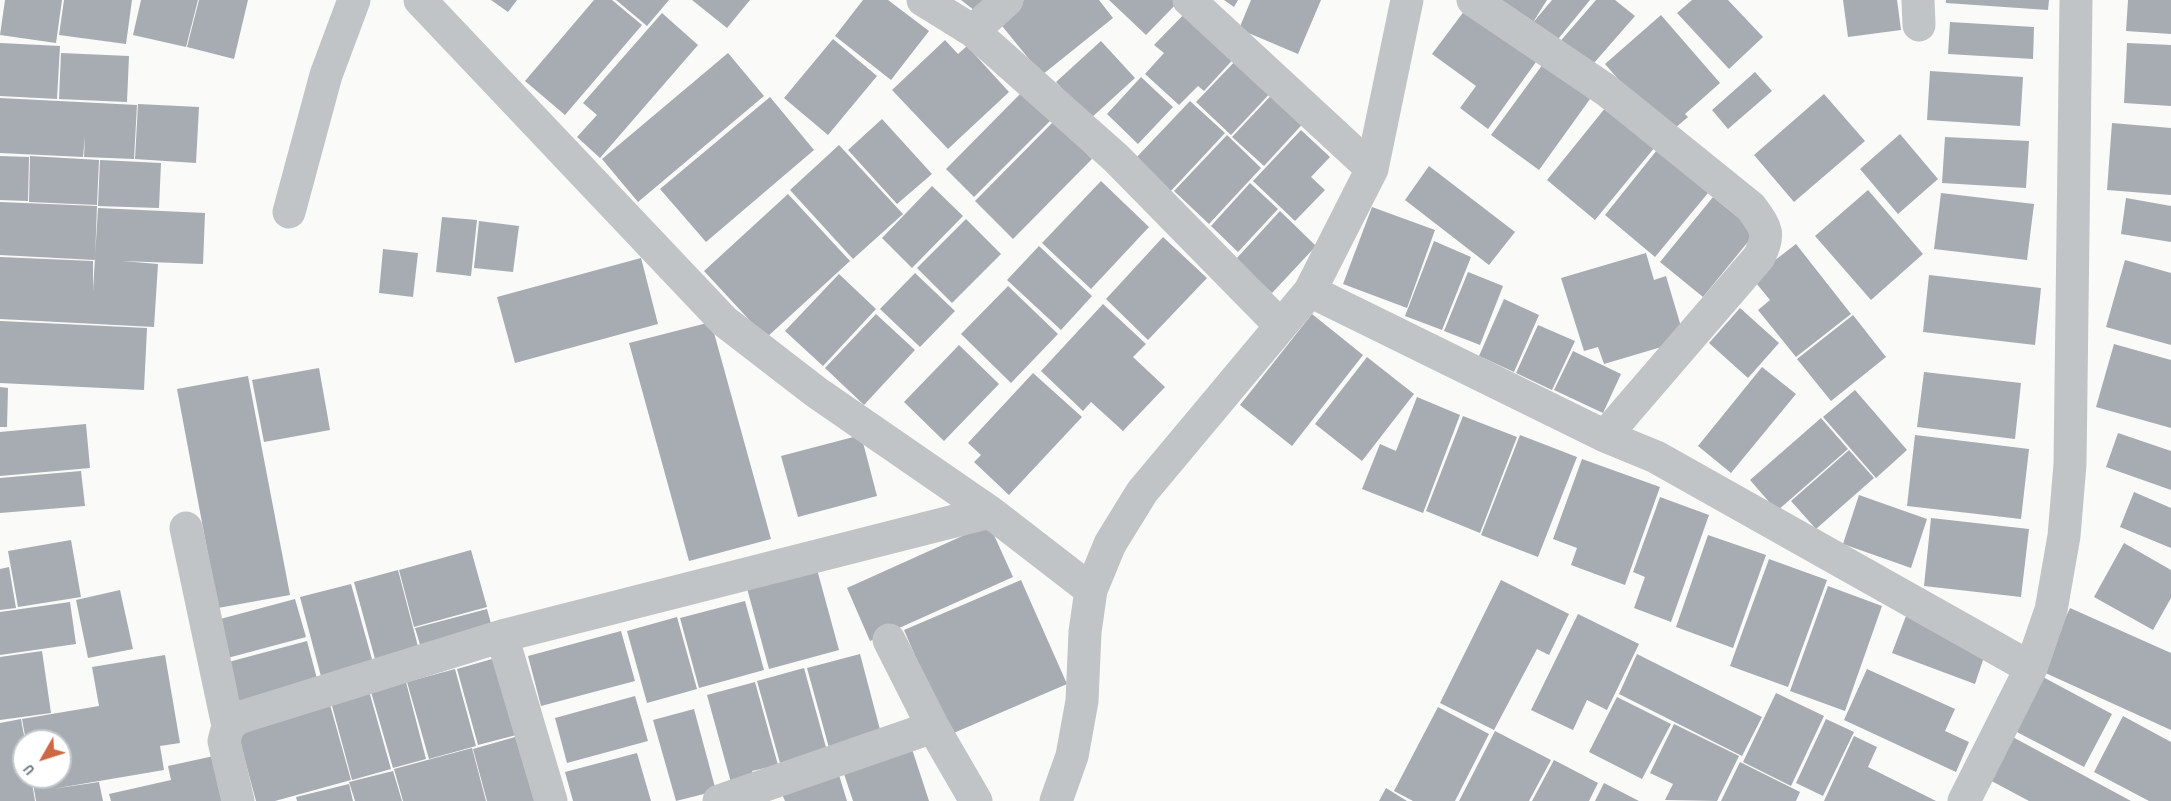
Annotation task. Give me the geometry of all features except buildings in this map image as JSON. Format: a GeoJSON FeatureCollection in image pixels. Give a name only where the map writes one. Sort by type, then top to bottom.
{"type":"FeatureCollection","features":[{"type":"Feature","properties":{"kind":"street"},"geometry":{"type":"LineString","coordinates":[[289,212],[326,75],[354,0]]}},
{"type":"Feature","properties":{"kind":"street"},"geometry":{"type":"LineString","coordinates":[[420,0],[724,321],[816,392],[990,512],[1090,590]]}},
{"type":"Feature","properties":{"kind":"street"},"geometry":{"type":"LineString","coordinates":[[923,0],[973,31],[1116,158],[1280,325]]}},
{"type":"Feature","properties":{"kind":"street"},"geometry":{"type":"LineString","coordinates":[[973,31],[1007,0]]}},
{"type":"Feature","properties":{"kind":"street"},"geometry":{"type":"LineString","coordinates":[[1189,0],[1372,169]]}},
{"type":"Feature","properties":{"kind":"street"},"geometry":{"type":"LineString","coordinates":[[1056,801],[1072,756],[1082,701],[1085,633],[1090,590],[1110,544],[1142,492],[1310,291],[1372,169],[1407,0]]}},
{"type":"Feature","properties":{"kind":"street"},"geometry":{"type":"LineString","coordinates":[[1473,0],[1605,90],[1751,207],[1765,226],[1767,240],[1759,256],[1605,436]]}},
{"type":"Feature","properties":{"kind":"street"},"geometry":{"type":"LineString","coordinates":[[1964,801],[2031,668],[2050,610],[2064,536],[2070,464],[2076,0]]}},
{"type":"Feature","properties":{"kind":"street"},"geometry":{"type":"LineString","coordinates":[[1310,291],[1605,436],[1656,457],[2031,668]]}},
{"type":"Feature","properties":{"kind":"street"},"geometry":{"type":"LineString","coordinates":[[228,726],[238,718],[256,711],[502,636],[990,512]]}},
{"type":"Feature","properties":{"kind":"street"},"geometry":{"type":"LineString","coordinates":[[186,528],[228,726],[224,741],[238,801]]}},
{"type":"Feature","properties":{"kind":"street"},"geometry":{"type":"LineString","coordinates":[[502,636],[551,801]]}},
{"type":"Feature","properties":{"kind":"street"},"geometry":{"type":"LineString","coordinates":[[889,640],[933,727],[976,801]]}},
{"type":"Feature","properties":{"kind":"street"},"geometry":{"type":"LineString","coordinates":[[719,801],[933,727]]}}]}
